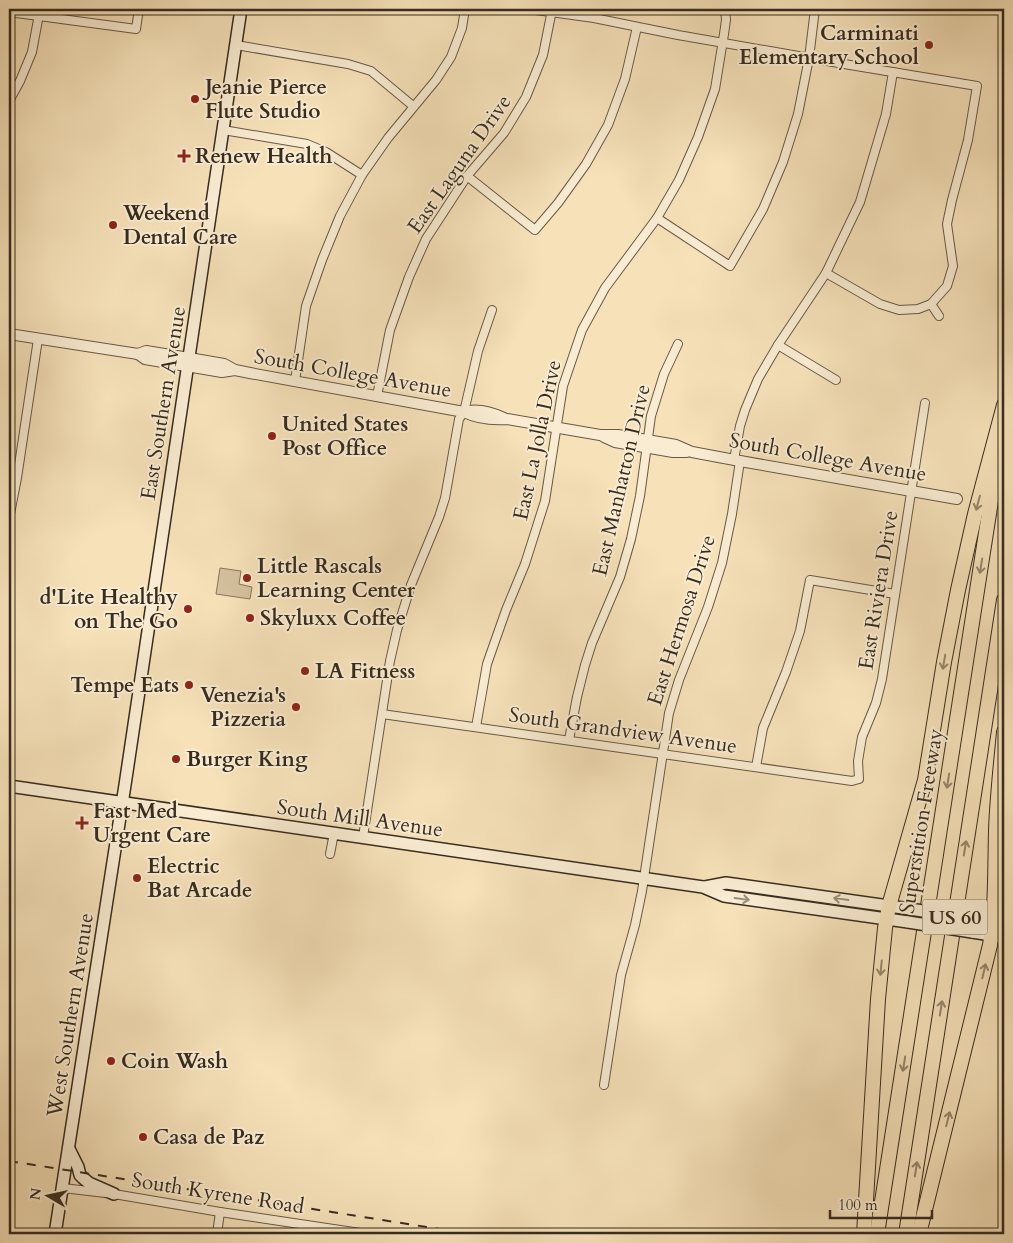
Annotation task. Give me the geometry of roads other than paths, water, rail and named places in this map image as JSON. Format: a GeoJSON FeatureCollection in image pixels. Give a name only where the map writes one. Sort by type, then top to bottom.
{"type":"FeatureCollection","features":[{"type":"Feature","properties":{"kind":"highway"},"geometry":{"type":"LineString","coordinates":[[864,1234],[878,999],[888,912],[925,780],[958,590],[975,514],[1004,405]]}},
{"type":"Feature","properties":{"kind":"highway","name":"Superstition Freeway"},"geometry":{"type":"LineString","coordinates":[[877,1234],[1004,414]]}},
{"type":"Feature","properties":{"kind":"highway","name":"US 60"},"geometry":{"type":"LineString","coordinates":[[906,1234],[1004,600]]}},
{"type":"Feature","properties":{"kind":"highway"},"geometry":{"type":"LineString","coordinates":[[920,1234],[990,946],[998,930],[999,781],[1004,732]]}},
{"type":"Feature","properties":{"kind":"main road","name":"East Southern Avenue"},"geometry":{"type":"LineString","coordinates":[[122,802],[241,9]]}},
{"type":"Feature","properties":{"kind":"main road","name":"South Mill Avenue"},"geometry":{"type":"LineString","coordinates":[[9,786],[706,887],[724,896],[888,912],[910,909],[974,920],[998,930]]}},
{"type":"Feature","properties":{"kind":"main road","name":"West Southern Avenue"},"geometry":{"type":"LineString","coordinates":[[55,1234],[122,802]]}},
{"type":"Feature","properties":{"kind":"main road","name":"South Mill Avenue"},"geometry":{"type":"LineString","coordinates":[[888,912],[908,922],[972,932],[998,930]]}},
{"type":"Feature","properties":{"kind":"main road"},"geometry":{"type":"LineString","coordinates":[[69,1149],[83,1178],[89,1183],[114,1194]]}},
{"type":"Feature","properties":{"kind":"street"},"geometry":{"type":"LineString","coordinates":[[9,12],[40,13],[136,29],[139,9]]}},
{"type":"Feature","properties":{"kind":"street"},"geometry":{"type":"LineString","coordinates":[[295,381],[306,306],[340,216],[362,175],[388,138],[436,80],[451,57],[462,28],[465,9]]}},
{"type":"Feature","properties":{"kind":"street"},"geometry":{"type":"LineString","coordinates":[[529,9],[594,18],[723,43],[977,86],[968,140],[947,224],[953,266],[947,286],[931,304],[918,309],[899,310],[880,304],[826,273]]}},
{"type":"Feature","properties":{"kind":"street","name":"East La Jolla Drive"},"geometry":{"type":"LineString","coordinates":[[476,727],[487,664],[525,564],[545,500],[563,386],[582,330],[605,288],[657,218],[679,180],[698,137],[715,89],[723,43],[726,9]]}},
{"type":"Feature","properties":{"kind":"street"},"geometry":{"type":"LineString","coordinates":[[657,218],[730,266],[763,209],[783,162],[798,114],[815,9]]}},
{"type":"Feature","properties":{"kind":"street","name":"East Laguna Drive"},"geometry":{"type":"LineString","coordinates":[[377,396],[390,330],[409,277],[426,239],[467,176],[504,133],[526,97],[543,55],[552,11]]}},
{"type":"Feature","properties":{"kind":"street"},"geometry":{"type":"LineString","coordinates":[[9,100],[20,81],[32,52],[40,13]]}},
{"type":"Feature","properties":{"kind":"street"},"geometry":{"type":"LineString","coordinates":[[467,176],[535,230],[558,203],[586,164],[608,125],[625,79],[637,27]]}},
{"type":"Feature","properties":{"kind":"street"},"geometry":{"type":"LineString","coordinates":[[236,45],[348,64],[371,71],[414,106]]}},
{"type":"Feature","properties":{"kind":"street","name":"East Hermosa Drive"},"geometry":{"type":"LineString","coordinates":[[604,1084],[621,975],[639,908],[667,722],[679,680],[708,607],[722,563],[732,514],[740,426],[758,379],[778,345],[826,273],[860,202],[886,114],[893,72]]}},
{"type":"Feature","properties":{"kind":"street"},"geometry":{"type":"LineString","coordinates":[[223,130],[307,144],[326,152],[362,175]]}},
{"type":"Feature","properties":{"kind":"street"},"geometry":{"type":"LineString","coordinates":[[931,304],[940,316]]}},
{"type":"Feature","properties":{"kind":"street"},"geometry":{"type":"LineString","coordinates":[[363,837],[390,661],[397,630],[411,585],[439,517],[449,480],[459,419],[464,412],[478,351],[492,310]]}},
{"type":"Feature","properties":{"kind":"street","name":"South College Avenue"},"geometry":{"type":"LineString","coordinates":[[9,334],[138,354],[144,359],[188,362],[222,372],[235,370],[464,412],[474,410],[493,413],[507,419],[600,435],[615,442],[647,444],[673,452],[692,452],[958,499]]}},
{"type":"Feature","properties":{"kind":"street"},"geometry":{"type":"LineString","coordinates":[[9,520],[38,339]]}},
{"type":"Feature","properties":{"kind":"street","name":"East Manhatton Drive"},"geometry":{"type":"LineString","coordinates":[[569,740],[585,664],[620,577],[631,539],[640,496],[651,416],[664,374],[678,344]]}},
{"type":"Feature","properties":{"kind":"street"},"geometry":{"type":"LineString","coordinates":[[778,345],[836,380]]}},
{"type":"Feature","properties":{"kind":"street","name":"East Riviera Drive"},"geometry":{"type":"LineString","coordinates":[[859,779],[858,761],[862,736],[876,703],[882,679],[925,403]]}},
{"type":"Feature","properties":{"kind":"street"},"geometry":{"type":"LineString","coordinates":[[756,767],[762,728],[786,672],[800,631],[810,580],[895,594]]}},
{"type":"Feature","properties":{"kind":"street","name":"South Grandview Avenue"},"geometry":{"type":"LineString","coordinates":[[382,714],[852,781],[859,779]]}},
{"type":"Feature","properties":{"kind":"street"},"geometry":{"type":"LineString","coordinates":[[330,854],[334,833]]}},
{"type":"Feature","properties":{"kind":"street","name":"South Kyrene Road"},"geometry":{"type":"LineString","coordinates":[[62,1188],[114,1194],[305,1229],[367,1234]]}},
{"type":"Feature","properties":{"kind":"street"},"geometry":{"type":"LineString","coordinates":[[217,1234],[220,1212]]}},
{"type":"Feature","properties":{"kind":"railway"},"geometry":{"type":"LineString","coordinates":[[9,1161],[471,1234]]}},
{"type":"Feature","properties":{"kind":"place","name":"Carminati Elementary School"},"geometry":{"type":"Point","coordinates":[929,45]}},
{"type":"Feature","properties":{"kind":"place","name":"Jeanie Pierce Flute Studio"},"geometry":{"type":"Point","coordinates":[195,99]}},
{"type":"Feature","properties":{"kind":"place","name":"Renew Health"},"geometry":{"type":"Point","coordinates":[184,156]}},
{"type":"Feature","properties":{"kind":"place","name":"Weekend Dental Care"},"geometry":{"type":"Point","coordinates":[113,225]}},
{"type":"Feature","properties":{"kind":"place","name":"United States Post Office"},"geometry":{"type":"Point","coordinates":[272,436]}},
{"type":"Feature","properties":{"kind":"place","name":"Little Rascals Learning Center"},"geometry":{"type":"Point","coordinates":[247,578]}},
{"type":"Feature","properties":{"kind":"place","name":"d'Lite Healthy on The Go"},"geometry":{"type":"Point","coordinates":[188,609]}},
{"type":"Feature","properties":{"kind":"place","name":"Skyluxx Coffee"},"geometry":{"type":"Point","coordinates":[250,618]}},
{"type":"Feature","properties":{"kind":"place","name":"LA Fitness"},"geometry":{"type":"Point","coordinates":[305,671]}},
{"type":"Feature","properties":{"kind":"place","name":"Tempe Eats"},"geometry":{"type":"Point","coordinates":[189,685]}},
{"type":"Feature","properties":{"kind":"place","name":"Venezia's Pizzeria"},"geometry":{"type":"Point","coordinates":[296,707]}},
{"type":"Feature","properties":{"kind":"place","name":"Burger King"},"geometry":{"type":"Point","coordinates":[176,759]}},
{"type":"Feature","properties":{"kind":"place","name":"Fast Med Urgent Care"},"geometry":{"type":"Point","coordinates":[82,823]}},
{"type":"Feature","properties":{"kind":"place","name":"Electric Bat Arcade"},"geometry":{"type":"Point","coordinates":[137,878]}},
{"type":"Feature","properties":{"kind":"place","name":"Coin Wash"},"geometry":{"type":"Point","coordinates":[111,1061]}},
{"type":"Feature","properties":{"kind":"place","name":"Casa de Paz"},"geometry":{"type":"Point","coordinates":[143,1137]}}]}
